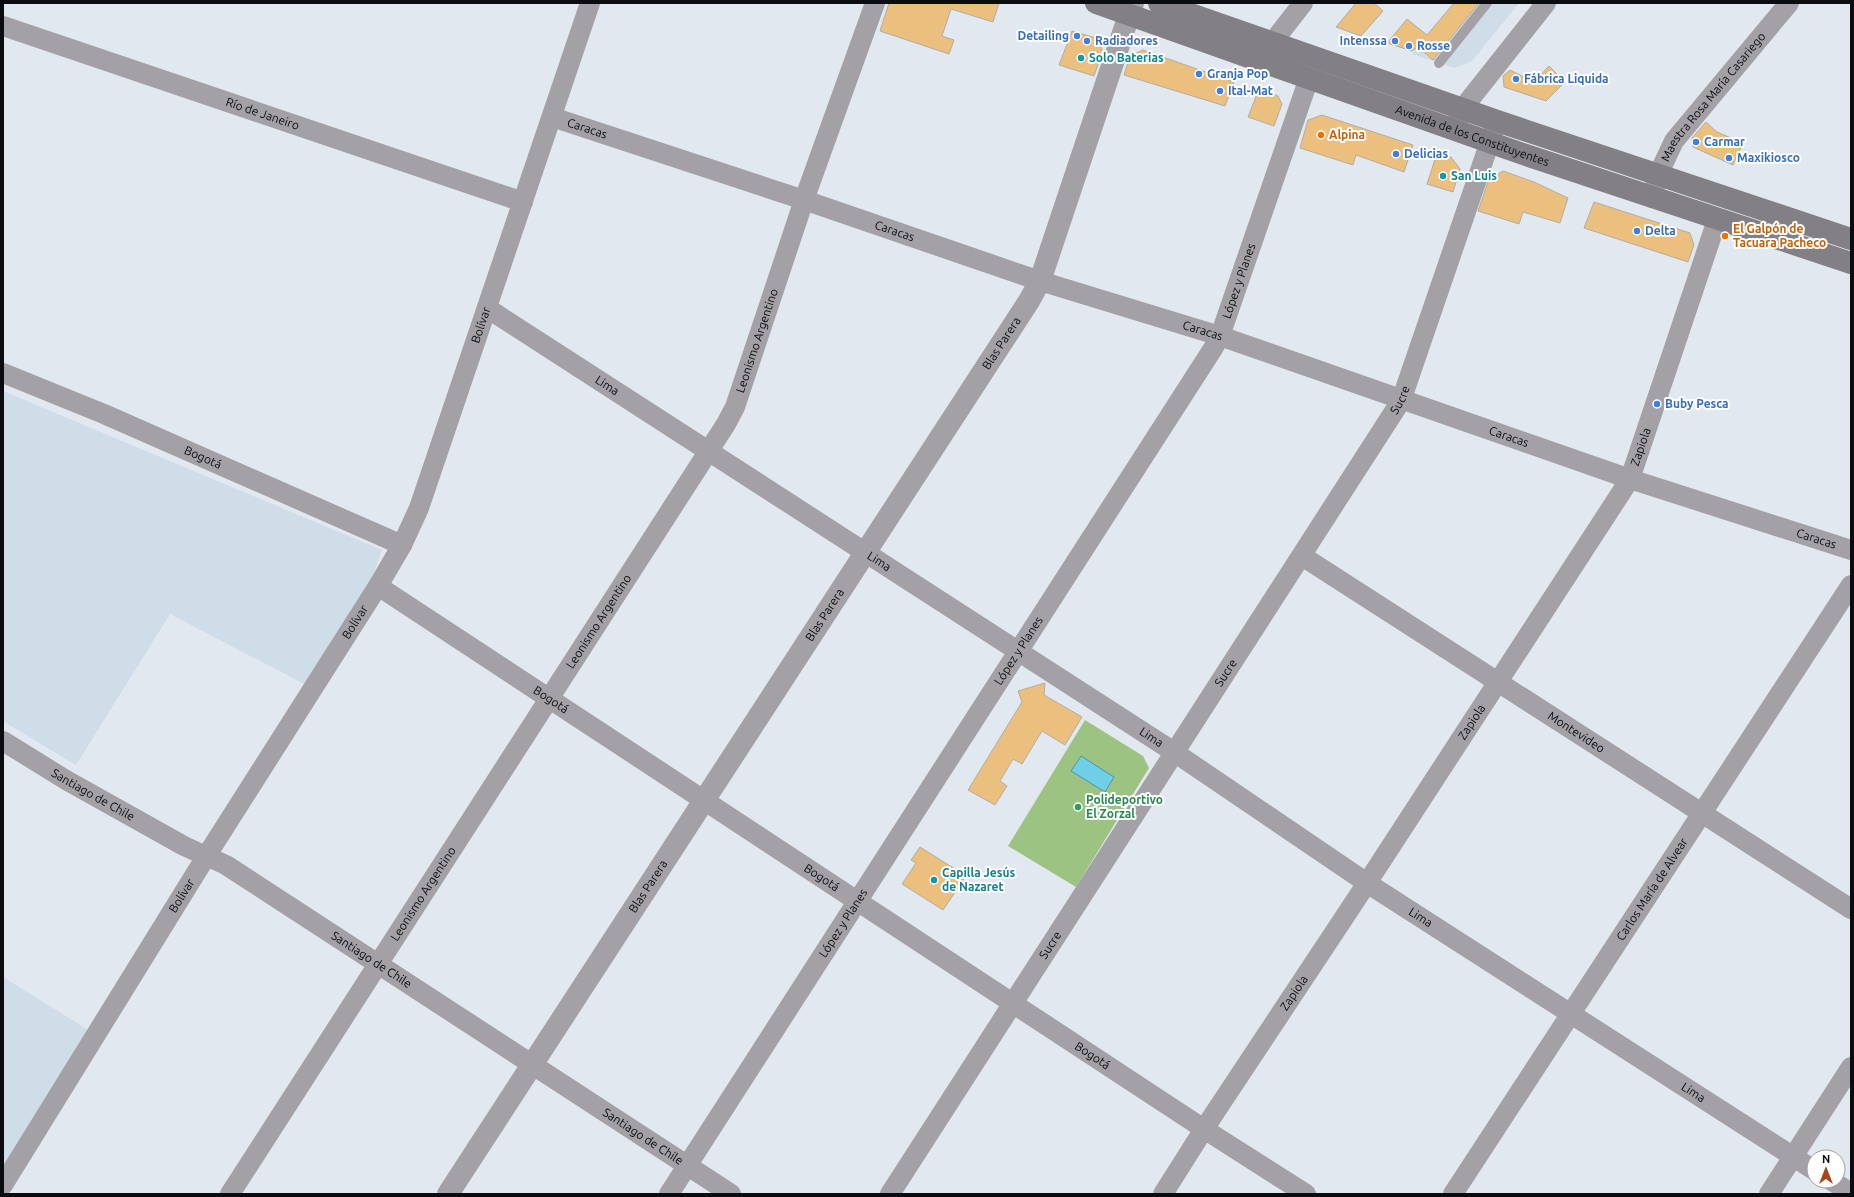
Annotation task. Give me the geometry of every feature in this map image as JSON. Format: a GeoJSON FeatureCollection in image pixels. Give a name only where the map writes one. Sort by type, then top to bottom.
{"type":"FeatureCollection","features":[{"type":"Feature","properties":{"kind":"main road","name":"Avenida de los Constituyentes"},"geometry":{"type":"LineString","coordinates":[[1096,3],[1131,9],[1309,78],[1490,142],[1717,220],[1851,263]]}},
{"type":"Feature","properties":{"kind":"main road","name":"Avenida de los Constituyentes"},"geometry":{"type":"LineString","coordinates":[[1159,3],[1497,121],[1851,239]]}},
{"type":"Feature","properties":{"kind":"street","name":"Bolívar"},"geometry":{"type":"LineString","coordinates":[[3,1185],[207,855],[378,586],[402,545],[419,508],[590,3]]}},
{"type":"Feature","properties":{"kind":"street","name":"Leonismo Argentino"},"geometry":{"type":"LineString","coordinates":[[230,1194],[709,452],[735,407],[804,200],[875,3]]}},
{"type":"Feature","properties":{"kind":"street"},"geometry":{"type":"LineString","coordinates":[[1272,43],[1303,3]]}},
{"type":"Feature","properties":{"kind":"street"},"geometry":{"type":"LineString","coordinates":[[1455,129],[1463,108],[1546,3]]}},
{"type":"Feature","properties":{"kind":"street","name":"Maestra Rosa María Casariego"},"geometry":{"type":"LineString","coordinates":[[1652,198],[1658,175],[1674,141],[1782,6]]}},
{"type":"Feature","properties":{"kind":"street","name":"Blas Parera"},"geometry":{"type":"LineString","coordinates":[[448,1194],[1028,302],[1040,281],[1131,9]]}},
{"type":"Feature","properties":{"kind":"street","name":"Río de Janeiro"},"geometry":{"type":"LineString","coordinates":[[3,26],[523,202]]}},
{"type":"Feature","properties":{"kind":"street","name":"López y Planes"},"geometry":{"type":"LineString","coordinates":[[669,1194],[1019,652],[1220,336],[1309,78]]}},
{"type":"Feature","properties":{"kind":"street","name":"Caracas"},"geometry":{"type":"LineString","coordinates":[[552,117],[804,200],[1040,281],[1220,336],[1402,398],[1630,479],[1851,550]]}},
{"type":"Feature","properties":{"kind":"street","name":"Sucre"},"geometry":{"type":"LineString","coordinates":[[890,1194],[1174,752],[1302,556],[1402,398],[1497,121]]}},
{"type":"Feature","properties":{"kind":"street","name":"Zapiola"},"geometry":{"type":"LineString","coordinates":[[1163,1194],[1204,1129],[1367,883],[1630,479],[1717,220]]}},
{"type":"Feature","properties":{"kind":"street","name":"Lima"},"geometry":{"type":"LineString","coordinates":[[487,308],[1174,752],[1367,883],[1806,1165]]}},
{"type":"Feature","properties":{"kind":"street","name":"Bogotá"},"geometry":{"type":"LineString","coordinates":[[3,373],[104,414],[402,545]]}},
{"type":"Feature","properties":{"kind":"street","name":"Montevideo"},"geometry":{"type":"LineString","coordinates":[[1302,556],[1851,909]]}},
{"type":"Feature","properties":{"kind":"street","name":"Carlos María de Alvear"},"geometry":{"type":"LineString","coordinates":[[1453,1194],[1851,585]]}},
{"type":"Feature","properties":{"kind":"street","name":"Bogotá"},"geometry":{"type":"LineString","coordinates":[[378,586],[1204,1129],[1306,1194]]}},
{"type":"Feature","properties":{"kind":"street","name":"Santiago de Chile"},"geometry":{"type":"LineString","coordinates":[[3,741],[66,780],[184,846],[207,855],[226,865],[731,1194]]}},
{"type":"Feature","properties":{"kind":"street"},"geometry":{"type":"LineString","coordinates":[[1769,1194],[1851,1067]]}},
{"type":"Feature","properties":{"kind":"lane"},"geometry":{"type":"LineString","coordinates":[[1439,63],[1487,3]]}},
{"type":"Feature","properties":{"kind":"shaded area"},"geometry":{"type":"Polygon","coordinates":[[[1454,3],[1519,3],[1472,61],[1454,68],[1412,54],[1454,3]]]}},
{"type":"Feature","properties":{"kind":"shaded area"},"geometry":{"type":"Polygon","coordinates":[[[3,391],[382,550],[370,583],[306,685],[170,614],[76,765],[3,721],[3,391]]]}},
{"type":"Feature","properties":{"kind":"shaded area"},"geometry":{"type":"Polygon","coordinates":[[[3,977],[90,1031],[3,1166],[3,977]]]}},
{"type":"Feature","properties":{"kind":"green space","name":"Polideportivo El Zorzal"},"geometry":{"type":"Polygon","coordinates":[[[1085,720],[1143,756],[1149,768],[1076,887],[1008,846],[1085,720]]]}},
{"type":"Feature","properties":{"kind":"water"},"geometry":{"type":"Polygon","coordinates":[[[1081,756],[1114,777],[1105,792],[1071,771],[1081,756]]]}},
{"type":"Feature","properties":{"kind":"building"},"geometry":{"type":"Polygon","coordinates":[[[889,3],[999,3],[993,22],[951,9],[942,36],[954,40],[949,54],[880,31],[889,3]]]}},
{"type":"Feature","properties":{"kind":"building"},"geometry":{"type":"Polygon","coordinates":[[[1356,3],[1374,3],[1383,11],[1361,36],[1336,27],[1356,3]]]}},
{"type":"Feature","properties":{"kind":"building"},"geometry":{"type":"Polygon","coordinates":[[[1454,3],[1479,3],[1433,60],[1418,47],[1412,51],[1387,43],[1407,19],[1427,35],[1454,3]]]}},
{"type":"Feature","properties":{"kind":"building","name":"Solo Baterias"},"geometry":{"type":"Polygon","coordinates":[[[1072,31],[1096,38],[1103,51],[1094,76],[1059,65],[1072,31]]]}},
{"type":"Feature","properties":{"kind":"building"},"geometry":{"type":"Polygon","coordinates":[[[1143,50],[1234,82],[1225,106],[1124,75],[1130,56],[1143,50]]]}},
{"type":"Feature","properties":{"kind":"building"},"geometry":{"type":"Polygon","coordinates":[[[1549,66],[1565,82],[1546,101],[1504,87],[1503,76],[1510,70],[1534,82],[1549,66]]]}},
{"type":"Feature","properties":{"kind":"building"},"geometry":{"type":"Polygon","coordinates":[[[1259,89],[1278,96],[1282,104],[1274,126],[1248,117],[1259,89]]]}},
{"type":"Feature","properties":{"kind":"building"},"geometry":{"type":"Polygon","coordinates":[[[1322,115],[1413,145],[1404,172],[1356,155],[1353,165],[1300,148],[1308,120],[1322,115]]]}},
{"type":"Feature","properties":{"kind":"building"},"geometry":{"type":"Polygon","coordinates":[[[1706,122],[1717,132],[1743,143],[1733,165],[1693,147],[1692,138],[1706,122]]]}},
{"type":"Feature","properties":{"kind":"building","name":"San Luis"},"geometry":{"type":"Polygon","coordinates":[[[1437,153],[1451,157],[1460,169],[1453,192],[1427,184],[1437,153]]]}},
{"type":"Feature","properties":{"kind":"building"},"geometry":{"type":"Polygon","coordinates":[[[1503,171],[1534,182],[1568,198],[1560,223],[1523,212],[1519,224],[1478,211],[1489,179],[1503,171]]]}},
{"type":"Feature","properties":{"kind":"building","name":"Delta"},"geometry":{"type":"Polygon","coordinates":[[[1594,202],[1690,233],[1694,245],[1688,262],[1584,228],[1594,202]]]}},
{"type":"Feature","properties":{"kind":"building"},"geometry":{"type":"Polygon","coordinates":[[[1045,683],[1044,695],[1082,717],[1065,745],[1042,731],[1022,764],[1013,759],[1000,781],[1007,786],[995,805],[968,790],[1022,702],[1018,691],[1045,683]]]}},
{"type":"Feature","properties":{"kind":"building","name":"Capilla Jesús de Nazaret"},"geometry":{"type":"Polygon","coordinates":[[[920,847],[966,876],[943,910],[902,884],[916,863],[911,860],[920,847]]]}},
{"type":"Feature","properties":{"kind":"place","name":"Detailing"},"geometry":{"type":"Point","coordinates":[1077,36]}},
{"type":"Feature","properties":{"kind":"place","name":"Radiadores"},"geometry":{"type":"Point","coordinates":[1087,41]}},
{"type":"Feature","properties":{"kind":"place","name":"Intenssa"},"geometry":{"type":"Point","coordinates":[1395,41]}},
{"type":"Feature","properties":{"kind":"place","name":"Rosse"},"geometry":{"type":"Point","coordinates":[1409,46]}},
{"type":"Feature","properties":{"kind":"place","name":"Solo Baterias"},"geometry":{"type":"Point","coordinates":[1081,58]}},
{"type":"Feature","properties":{"kind":"place","name":"Granja Pop"},"geometry":{"type":"Point","coordinates":[1199,74]}},
{"type":"Feature","properties":{"kind":"place","name":"Fábrica Liquida"},"geometry":{"type":"Point","coordinates":[1516,79]}},
{"type":"Feature","properties":{"kind":"place","name":"Ital-Mat"},"geometry":{"type":"Point","coordinates":[1220,91]}},
{"type":"Feature","properties":{"kind":"place","name":"Alpina"},"geometry":{"type":"Point","coordinates":[1321,135]}},
{"type":"Feature","properties":{"kind":"place","name":"Carmar"},"geometry":{"type":"Point","coordinates":[1696,142]}},
{"type":"Feature","properties":{"kind":"place","name":"Delicias"},"geometry":{"type":"Point","coordinates":[1396,154]}},
{"type":"Feature","properties":{"kind":"place","name":"Maxikiosco"},"geometry":{"type":"Point","coordinates":[1729,158]}},
{"type":"Feature","properties":{"kind":"place","name":"San Luis"},"geometry":{"type":"Point","coordinates":[1443,176]}},
{"type":"Feature","properties":{"kind":"place","name":"Delta"},"geometry":{"type":"Point","coordinates":[1637,231]}},
{"type":"Feature","properties":{"kind":"place","name":"El Galpón de Tacuara Pacheco"},"geometry":{"type":"Point","coordinates":[1725,236]}},
{"type":"Feature","properties":{"kind":"place","name":"Buby Pesca"},"geometry":{"type":"Point","coordinates":[1657,404]}},
{"type":"Feature","properties":{"kind":"place","name":"Polideportivo El Zorzal"},"geometry":{"type":"Point","coordinates":[1078,807]}},
{"type":"Feature","properties":{"kind":"place","name":"Capilla Jesús de Nazaret"},"geometry":{"type":"Point","coordinates":[934,880]}}]}
